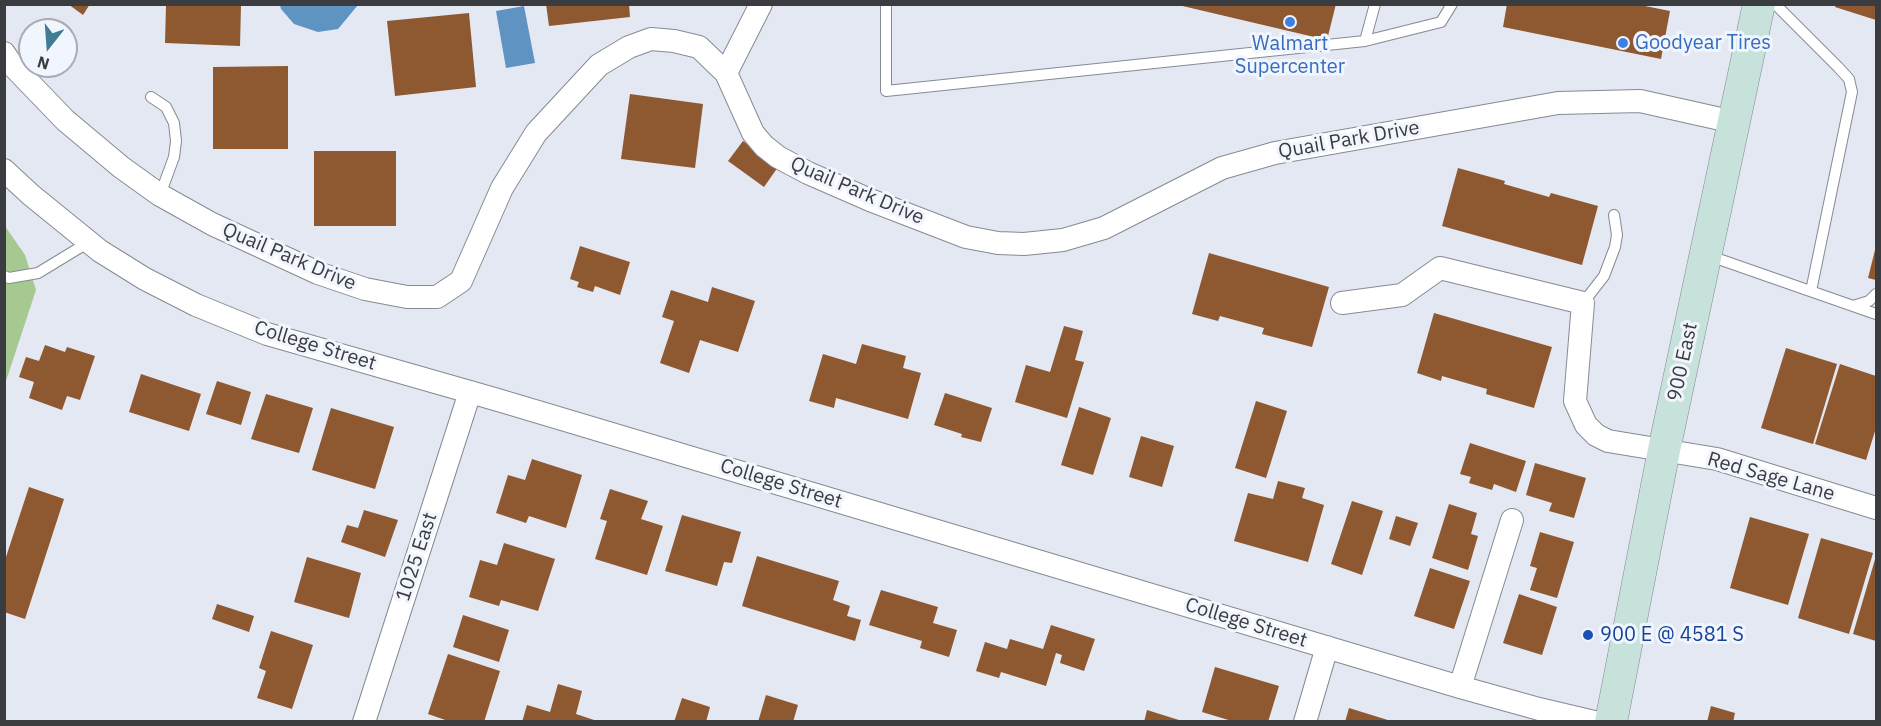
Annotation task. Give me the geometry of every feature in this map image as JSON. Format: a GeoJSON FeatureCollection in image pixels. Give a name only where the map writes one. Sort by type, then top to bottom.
{"type":"FeatureCollection","features":[{"type":"Feature","properties":{"kind":"main road","name":"900 East"},"geometry":{"type":"LineString","coordinates":[[1611,722],[1664,450],[1759,4]]}},
{"type":"Feature","properties":{"kind":"street"},"geometry":{"type":"LineString","coordinates":[[726,74],[761,4]]}},
{"type":"Feature","properties":{"kind":"street","name":"Quail Park Drive"},"geometry":{"type":"LineString","coordinates":[[4,53],[12,65],[65,120],[121,167],[160,195],[212,224],[318,273],[365,289],[407,297],[437,297],[461,281],[502,188],[536,134],[599,65],[629,47],[651,39],[674,41],[699,47],[726,74],[753,133],[778,157],[870,200],[966,237],[998,243],[1024,244],[1063,240],[1104,228],[1222,168],[1275,153],[1558,103],[1640,101],[1734,122]]}},
{"type":"Feature","properties":{"kind":"street","name":"College Street"},"geometry":{"type":"LineString","coordinates":[[4,170],[89,242],[145,279],[195,305],[267,334],[470,392],[1460,687],[1594,722]]}},
{"type":"Feature","properties":{"kind":"street"},"geometry":{"type":"LineString","coordinates":[[1342,303],[1402,295],[1440,268],[1583,303]]}},
{"type":"Feature","properties":{"kind":"street","name":"Red Sage Lane"},"geometry":{"type":"LineString","coordinates":[[1583,303],[1575,401],[1586,425],[1596,435],[1608,441],[1717,459],[1876,508]]}},
{"type":"Feature","properties":{"kind":"street","name":"1025 East"},"geometry":{"type":"LineString","coordinates":[[364,722],[470,392]]}},
{"type":"Feature","properties":{"kind":"street"},"geometry":{"type":"LineString","coordinates":[[1460,687],[1512,520]]}},
{"type":"Feature","properties":{"kind":"street"},"geometry":{"type":"LineString","coordinates":[[1305,722],[1327,647]]}},
{"type":"Feature","properties":{"kind":"lane"},"geometry":{"type":"LineString","coordinates":[[886,4],[886,91],[1365,41],[1441,22],[1452,4]]}},
{"type":"Feature","properties":{"kind":"lane"},"geometry":{"type":"LineString","coordinates":[[1365,41],[1376,4]]}},
{"type":"Feature","properties":{"kind":"lane"},"geometry":{"type":"LineString","coordinates":[[1775,4],[1849,79],[1852,92],[1811,291]]}},
{"type":"Feature","properties":{"kind":"lane"},"geometry":{"type":"LineString","coordinates":[[151,97],[166,107],[174,123],[176,141],[174,157],[160,195]]}},
{"type":"Feature","properties":{"kind":"lane"},"geometry":{"type":"LineString","coordinates":[[1583,303],[1604,276],[1616,247],[1614,214]]}},
{"type":"Feature","properties":{"kind":"lane"},"geometry":{"type":"LineString","coordinates":[[4,276],[9,278],[38,273],[89,242]]}},
{"type":"Feature","properties":{"kind":"lane"},"geometry":{"type":"LineString","coordinates":[[1705,254],[1876,314]]}},
{"type":"Feature","properties":{"kind":"lane"},"geometry":{"type":"LineString","coordinates":[[1853,306],[1869,301],[1876,294]]}},
{"type":"Feature","properties":{"kind":"green space"},"geometry":{"type":"Polygon","coordinates":[[[5,226],[25,255],[36,290],[5,384],[5,226]]]}},
{"type":"Feature","properties":{"kind":"water"},"geometry":{"type":"Polygon","coordinates":[[[280,4],[358,5],[338,29],[318,32],[294,24],[281,9],[280,4]]]}},
{"type":"Feature","properties":{"kind":"water"},"geometry":{"type":"Polygon","coordinates":[[[524,6],[535,63],[506,68],[496,11],[524,6]]]}},
{"type":"Feature","properties":{"kind":"building"},"geometry":{"type":"Polygon","coordinates":[[[68,4],[90,4],[83,15],[68,4]]]}},
{"type":"Feature","properties":{"kind":"building"},"geometry":{"type":"Polygon","coordinates":[[[546,4],[629,4],[630,17],[549,26],[546,4]]]}},
{"type":"Feature","properties":{"kind":"building","name":"Walmart Supercenter"},"geometry":{"type":"Polygon","coordinates":[[[1174,4],[1336,4],[1327,40],[1174,4]]]}},
{"type":"Feature","properties":{"kind":"building","name":"Goodyear Tires"},"geometry":{"type":"Polygon","coordinates":[[[1507,4],[1635,4],[1670,11],[1661,59],[1503,27],[1507,4]]]}},
{"type":"Feature","properties":{"kind":"building"},"geometry":{"type":"Polygon","coordinates":[[[1836,4],[1876,4],[1876,20],[1835,7],[1836,4]]]}},
{"type":"Feature","properties":{"kind":"building"},"geometry":{"type":"Polygon","coordinates":[[[166,5],[241,5],[240,46],[165,43],[166,5]]]}},
{"type":"Feature","properties":{"kind":"building"},"geometry":{"type":"Polygon","coordinates":[[[469,13],[476,87],[395,96],[387,21],[469,13]]]}},
{"type":"Feature","properties":{"kind":"building"},"geometry":{"type":"Polygon","coordinates":[[[288,66],[288,149],[213,149],[213,67],[288,66]]]}},
{"type":"Feature","properties":{"kind":"building"},"geometry":{"type":"Polygon","coordinates":[[[630,94],[703,104],[695,168],[621,159],[630,94]]]}},
{"type":"Feature","properties":{"kind":"building"},"geometry":{"type":"Polygon","coordinates":[[[743,141],[778,167],[764,187],[728,161],[743,141]]]}},
{"type":"Feature","properties":{"kind":"building"},"geometry":{"type":"Polygon","coordinates":[[[314,151],[396,151],[396,226],[314,226],[314,151]]]}},
{"type":"Feature","properties":{"kind":"building"},"geometry":{"type":"Polygon","coordinates":[[[1458,168],[1505,181],[1504,184],[1549,197],[1551,193],[1598,206],[1582,265],[1442,226],[1458,168]]]}},
{"type":"Feature","properties":{"kind":"building"},"geometry":{"type":"Polygon","coordinates":[[[580,246],[630,262],[620,295],[595,286],[593,292],[577,287],[579,282],[570,279],[580,246]]]}},
{"type":"Feature","properties":{"kind":"building"},"geometry":{"type":"Polygon","coordinates":[[[1876,246],[1876,280],[1868,278],[1876,246]]]}},
{"type":"Feature","properties":{"kind":"building"},"geometry":{"type":"Polygon","coordinates":[[[1209,253],[1329,287],[1312,347],[1262,334],[1264,328],[1220,316],[1218,321],[1192,314],[1209,253]]]}},
{"type":"Feature","properties":{"kind":"building"},"geometry":{"type":"Polygon","coordinates":[[[712,287],[755,301],[738,352],[700,340],[689,373],[660,363],[674,321],[662,317],[671,290],[708,302],[712,287]]]}},
{"type":"Feature","properties":{"kind":"building"},"geometry":{"type":"Polygon","coordinates":[[[1434,313],[1552,347],[1534,408],[1486,394],[1487,389],[1442,376],[1441,381],[1417,373],[1434,313]]]}},
{"type":"Feature","properties":{"kind":"building"},"geometry":{"type":"Polygon","coordinates":[[[1064,326],[1083,331],[1075,360],[1084,362],[1067,418],[1015,402],[1026,365],[1050,372],[1064,326]]]}},
{"type":"Feature","properties":{"kind":"building"},"geometry":{"type":"Polygon","coordinates":[[[862,344],[906,356],[903,368],[921,373],[908,419],[836,398],[834,408],[809,401],[823,354],[856,364],[862,344]]]}},
{"type":"Feature","properties":{"kind":"building"},"geometry":{"type":"Polygon","coordinates":[[[45,345],[65,352],[67,347],[95,356],[80,400],[67,396],[62,410],[29,398],[34,382],[19,377],[26,357],[39,361],[45,345]]]}},
{"type":"Feature","properties":{"kind":"building"},"geometry":{"type":"Polygon","coordinates":[[[1786,348],[1837,364],[1813,444],[1761,428],[1786,348]]]}},
{"type":"Feature","properties":{"kind":"building"},"geometry":{"type":"Polygon","coordinates":[[[1840,364],[1876,376],[1876,428],[1866,460],[1815,444],[1840,364]]]}},
{"type":"Feature","properties":{"kind":"building"},"geometry":{"type":"Polygon","coordinates":[[[141,374],[201,394],[189,431],[129,412],[141,374]]]}},
{"type":"Feature","properties":{"kind":"building"},"geometry":{"type":"Polygon","coordinates":[[[217,381],[251,392],[241,425],[206,414],[217,381]]]}},
{"type":"Feature","properties":{"kind":"building"},"geometry":{"type":"Polygon","coordinates":[[[945,393],[992,408],[981,442],[961,437],[962,434],[934,425],[945,393]]]}},
{"type":"Feature","properties":{"kind":"building"},"geometry":{"type":"Polygon","coordinates":[[[266,394],[313,408],[299,453],[251,439],[266,394]]]}},
{"type":"Feature","properties":{"kind":"building"},"geometry":{"type":"Polygon","coordinates":[[[1256,401],[1287,411],[1266,478],[1235,468],[1256,401]]]}},
{"type":"Feature","properties":{"kind":"building"},"geometry":{"type":"Polygon","coordinates":[[[1079,407],[1111,418],[1093,475],[1061,465],[1079,407]]]}},
{"type":"Feature","properties":{"kind":"building"},"geometry":{"type":"Polygon","coordinates":[[[331,408],[394,427],[375,489],[312,470],[331,408]]]}},
{"type":"Feature","properties":{"kind":"building"},"geometry":{"type":"Polygon","coordinates":[[[1141,436],[1174,446],[1162,487],[1129,477],[1141,436]]]}},
{"type":"Feature","properties":{"kind":"building"},"geometry":{"type":"Polygon","coordinates":[[[1470,443],[1526,461],[1516,492],[1494,484],[1492,490],[1469,483],[1471,477],[1460,474],[1470,443]]]}},
{"type":"Feature","properties":{"kind":"building"},"geometry":{"type":"Polygon","coordinates":[[[532,459],[582,475],[566,528],[529,516],[526,523],[496,513],[508,475],[525,480],[532,459]]]}},
{"type":"Feature","properties":{"kind":"building"},"geometry":{"type":"Polygon","coordinates":[[[1535,463],[1586,478],[1574,518],[1549,511],[1552,503],[1526,495],[1535,463]]]}},
{"type":"Feature","properties":{"kind":"building"},"geometry":{"type":"Polygon","coordinates":[[[1278,481],[1305,488],[1302,498],[1324,505],[1308,562],[1234,541],[1248,493],[1273,499],[1278,481]]]}},
{"type":"Feature","properties":{"kind":"building"},"geometry":{"type":"Polygon","coordinates":[[[29,487],[64,499],[25,619],[4,612],[4,563],[29,487]]]}},
{"type":"Feature","properties":{"kind":"building"},"geometry":{"type":"Polygon","coordinates":[[[610,489],[648,501],[641,519],[663,526],[647,575],[595,559],[607,521],[600,519],[610,489]]]}},
{"type":"Feature","properties":{"kind":"building"},"geometry":{"type":"Polygon","coordinates":[[[1352,501],[1383,511],[1362,575],[1331,564],[1352,501]]]}},
{"type":"Feature","properties":{"kind":"building"},"geometry":{"type":"Polygon","coordinates":[[[1449,504],[1477,513],[1471,534],[1478,536],[1468,570],[1432,558],[1449,504]]]}},
{"type":"Feature","properties":{"kind":"building"},"geometry":{"type":"Polygon","coordinates":[[[364,510],[398,520],[385,557],[341,542],[347,525],[358,528],[364,510]]]}},
{"type":"Feature","properties":{"kind":"building"},"geometry":{"type":"Polygon","coordinates":[[[682,515],[741,532],[732,563],[724,562],[717,586],[665,571],[682,515]]]}},
{"type":"Feature","properties":{"kind":"building"},"geometry":{"type":"Polygon","coordinates":[[[1396,516],[1418,523],[1410,546],[1389,539],[1396,516]]]}},
{"type":"Feature","properties":{"kind":"building"},"geometry":{"type":"Polygon","coordinates":[[[1750,517],[1809,534],[1788,605],[1730,588],[1750,517]]]}},
{"type":"Feature","properties":{"kind":"building"},"geometry":{"type":"Polygon","coordinates":[[[1540,532],[1574,542],[1557,598],[1530,590],[1537,568],[1530,566],[1540,532]]]}},
{"type":"Feature","properties":{"kind":"building"},"geometry":{"type":"Polygon","coordinates":[[[1821,538],[1873,553],[1849,634],[1798,618],[1821,538]]]}},
{"type":"Feature","properties":{"kind":"building"},"geometry":{"type":"Polygon","coordinates":[[[504,543],[555,559],[538,611],[501,600],[499,606],[469,597],[480,560],[497,565],[504,543]]]}},
{"type":"Feature","properties":{"kind":"building"},"geometry":{"type":"Polygon","coordinates":[[[757,556],[839,581],[833,600],[850,606],[847,616],[861,620],[855,641],[742,606],[757,556]]]}},
{"type":"Feature","properties":{"kind":"building"},"geometry":{"type":"Polygon","coordinates":[[[1876,556],[1876,641],[1853,634],[1876,556]]]}},
{"type":"Feature","properties":{"kind":"building"},"geometry":{"type":"Polygon","coordinates":[[[307,557],[361,573],[349,618],[294,602],[307,557]]]}},
{"type":"Feature","properties":{"kind":"building"},"geometry":{"type":"Polygon","coordinates":[[[1430,568],[1470,581],[1454,629],[1414,616],[1430,568]]]}},
{"type":"Feature","properties":{"kind":"building"},"geometry":{"type":"Polygon","coordinates":[[[881,590],[938,607],[933,623],[957,630],[949,657],[920,648],[922,641],[869,625],[881,590]]]}},
{"type":"Feature","properties":{"kind":"building"},"geometry":{"type":"Polygon","coordinates":[[[1519,594],[1557,607],[1542,655],[1503,643],[1519,594]]]}},
{"type":"Feature","properties":{"kind":"building"},"geometry":{"type":"Polygon","coordinates":[[[217,604],[254,616],[249,632],[212,619],[217,604]]]}},
{"type":"Feature","properties":{"kind":"building"},"geometry":{"type":"Polygon","coordinates":[[[463,615],[509,630],[499,662],[453,647],[463,615]]]}},
{"type":"Feature","properties":{"kind":"building"},"geometry":{"type":"Polygon","coordinates":[[[1051,625],[1095,639],[1084,671],[1060,663],[1062,655],[1056,653],[1046,686],[1001,672],[999,678],[976,671],[985,642],[1007,649],[1010,639],[1043,649],[1051,625]]]}},
{"type":"Feature","properties":{"kind":"building"},"geometry":{"type":"Polygon","coordinates":[[[271,631],[313,645],[292,709],[257,698],[266,671],[259,668],[271,631]]]}},
{"type":"Feature","properties":{"kind":"building"},"geometry":{"type":"Polygon","coordinates":[[[448,654],[500,671],[484,722],[451,722],[428,714],[448,654]]]}},
{"type":"Feature","properties":{"kind":"building"},"geometry":{"type":"Polygon","coordinates":[[[1215,667],[1279,686],[1268,722],[1235,722],[1202,712],[1215,667]]]}},
{"type":"Feature","properties":{"kind":"building"},"geometry":{"type":"Polygon","coordinates":[[[558,684],[582,691],[576,714],[600,722],[522,722],[527,705],[550,712],[558,684]]]}},
{"type":"Feature","properties":{"kind":"building"},"geometry":{"type":"Polygon","coordinates":[[[766,695],[798,705],[793,722],[758,722],[766,695]]]}},
{"type":"Feature","properties":{"kind":"building"},"geometry":{"type":"Polygon","coordinates":[[[682,698],[710,707],[706,722],[674,722],[682,698]]]}},
{"type":"Feature","properties":{"kind":"building"},"geometry":{"type":"Polygon","coordinates":[[[1711,706],[1735,713],[1733,722],[1707,722],[1711,706]]]}},
{"type":"Feature","properties":{"kind":"building"},"geometry":{"type":"Polygon","coordinates":[[[1349,708],[1391,721],[1391,722],[1345,722],[1349,708]]]}},
{"type":"Feature","properties":{"kind":"building"},"geometry":{"type":"Polygon","coordinates":[[[1147,710],[1182,721],[1182,722],[1144,722],[1147,710]]]}},
{"type":"Feature","properties":{"kind":"place","name":"Walmart Supercenter"},"geometry":{"type":"Point","coordinates":[1290,22]}},
{"type":"Feature","properties":{"kind":"place","name":"Goodyear Tires"},"geometry":{"type":"Point","coordinates":[1623,43]}},
{"type":"Feature","properties":{"kind":"place","name":"900 E @ 4581 S"},"geometry":{"type":"Point","coordinates":[1588,635]}}]}
